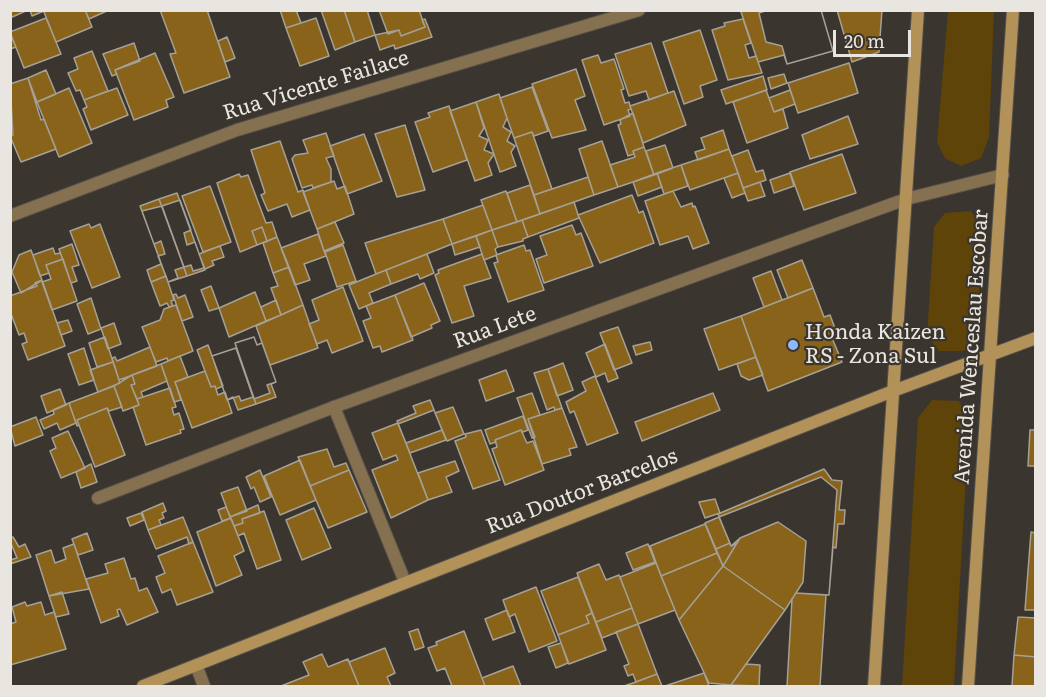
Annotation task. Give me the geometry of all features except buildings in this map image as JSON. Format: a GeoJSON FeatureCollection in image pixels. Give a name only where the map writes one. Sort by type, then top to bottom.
{"type":"FeatureCollection","features":[{"type":"Feature","properties":{"kind":"main road"},"geometry":{"type":"LineString","coordinates":[[874,687],[918,10]]}},
{"type":"Feature","properties":{"kind":"main road","name":"Avenida Wenceslau Escobar"},"geometry":{"type":"LineString","coordinates":[[968,687],[1013,10]]}},
{"type":"Feature","properties":{"kind":"main road","name":"Rua Doutor Barcelos"},"geometry":{"type":"LineString","coordinates":[[143,687],[405,582],[1035,338]]}},
{"type":"Feature","properties":{"kind":"street","name":"Rua Vicente Failace"},"geometry":{"type":"LineString","coordinates":[[10,216],[237,129],[639,10]]}},
{"type":"Feature","properties":{"kind":"street","name":"Rua Lete"},"geometry":{"type":"LineString","coordinates":[[98,498],[334,407],[906,199],[1003,175]]}},
{"type":"Feature","properties":{"kind":"street"},"geometry":{"type":"LineString","coordinates":[[334,407],[405,582]]}},
{"type":"Feature","properties":{"kind":"street"},"geometry":{"type":"LineString","coordinates":[[196,665],[204,687]]}},
{"type":"Feature","properties":{"kind":"shaded area"},"geometry":{"type":"Polygon","coordinates":[[[948,11],[994,11],[989,137],[981,158],[961,166],[945,158],[937,142],[948,11]]]}},
{"type":"Feature","properties":{"kind":"shaded area"},"geometry":{"type":"Polygon","coordinates":[[[971,211],[982,228],[977,338],[963,351],[939,351],[927,336],[934,227],[945,213],[971,211]]]}},
{"type":"Feature","properties":{"kind":"shaded area"},"geometry":{"type":"Polygon","coordinates":[[[932,400],[959,401],[969,423],[954,686],[902,686],[918,418],[932,400]]]}},
{"type":"Feature","properties":{"kind":"place","name":"Honda Kaizen RS - Zona Sul"},"geometry":{"type":"Point","coordinates":[793,345]}}]}
